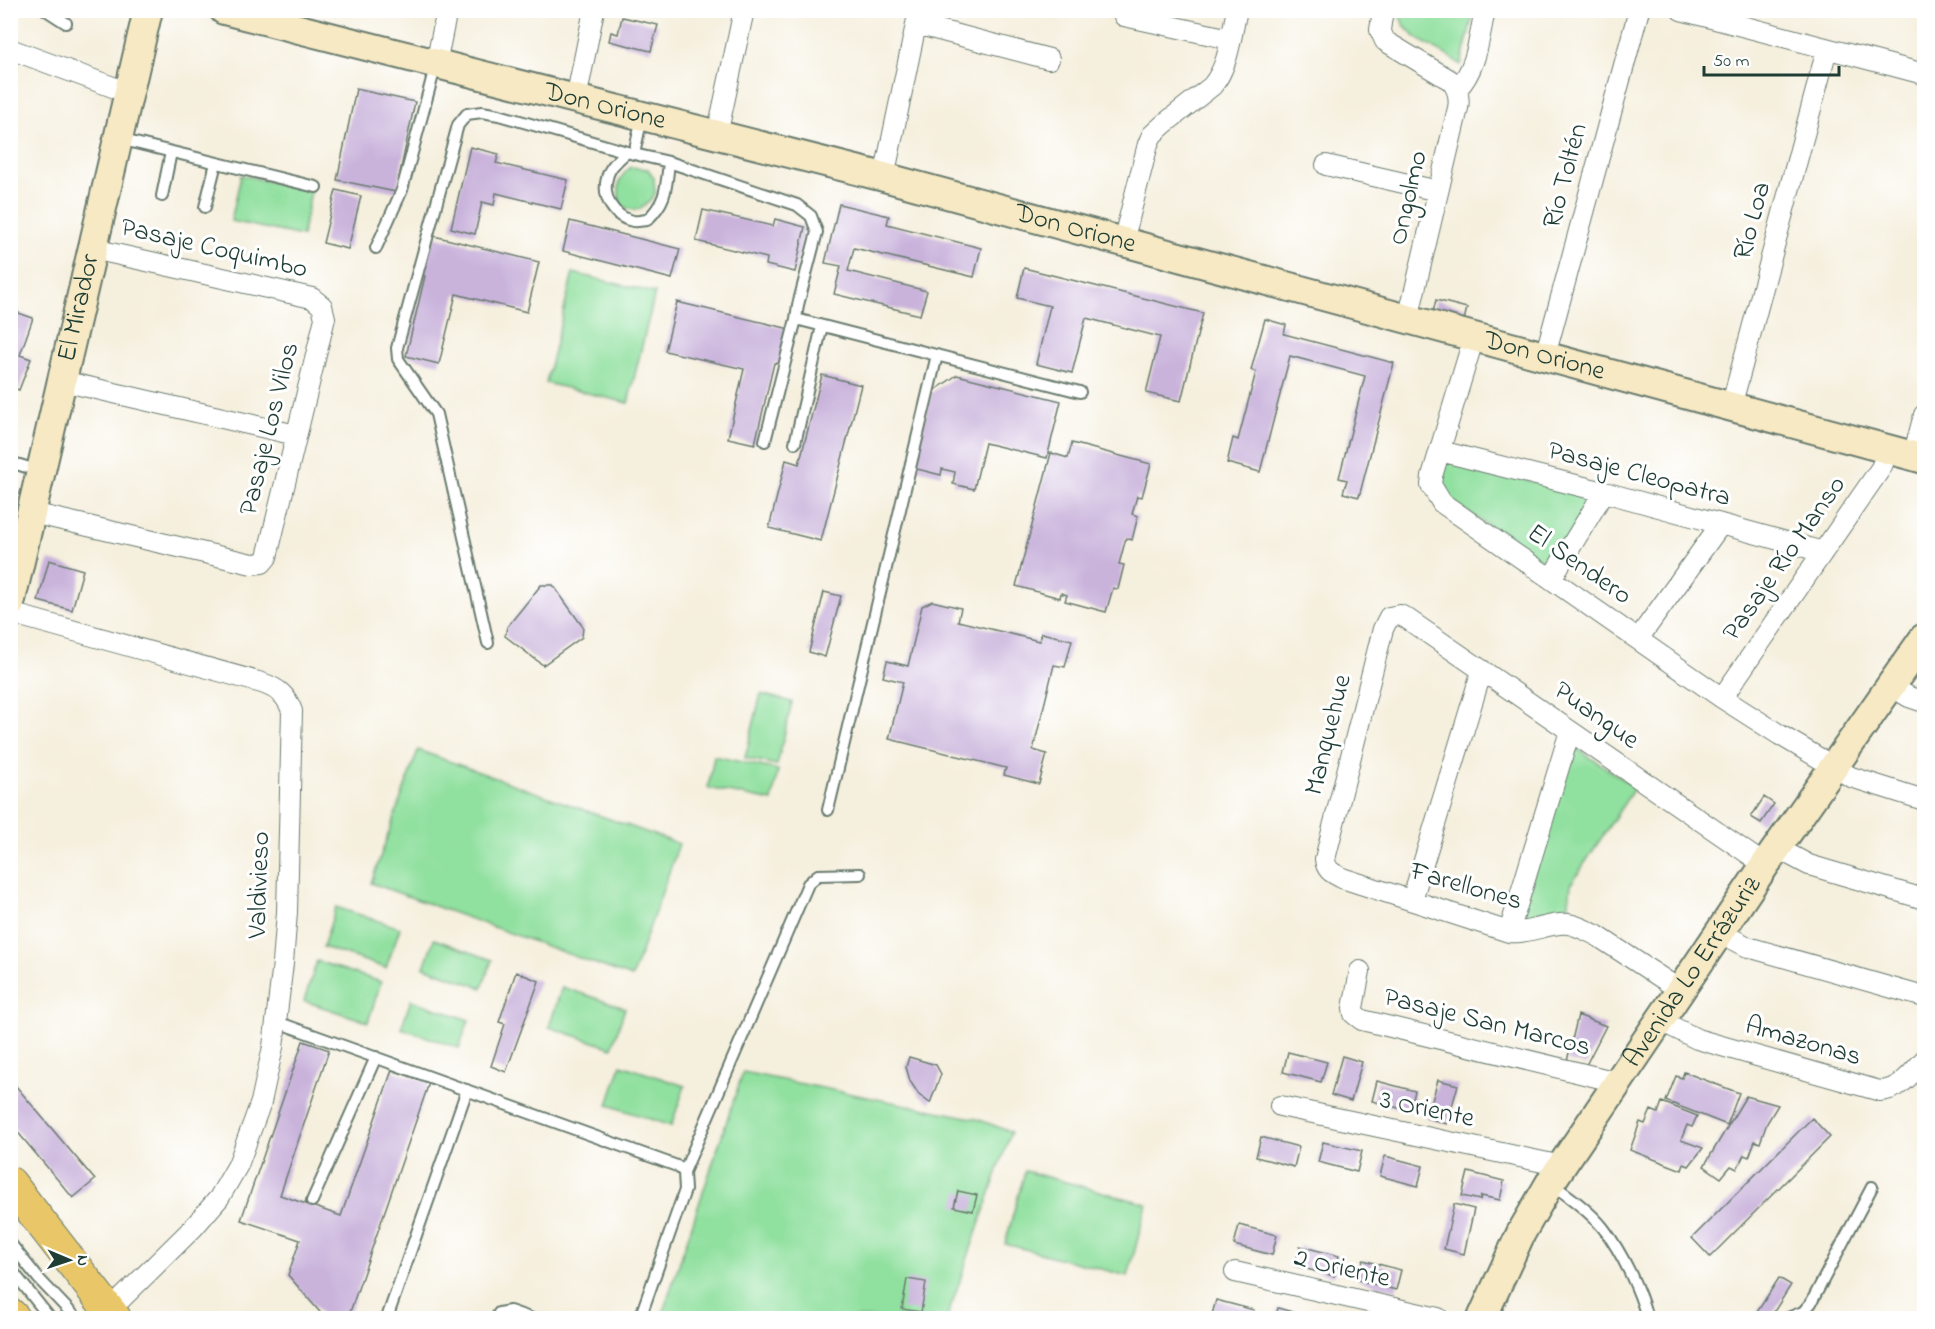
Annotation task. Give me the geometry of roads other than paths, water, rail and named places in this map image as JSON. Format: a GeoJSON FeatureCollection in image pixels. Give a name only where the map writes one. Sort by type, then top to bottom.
{"type":"FeatureCollection","features":[{"type":"Feature","properties":{"kind":"main road"},"geometry":{"type":"LineString","coordinates":[[10,1183],[112,1315]]}},
{"type":"Feature","properties":{"kind":"main road"},"geometry":{"type":"LineString","coordinates":[[10,1314],[14,1318]]}},
{"type":"Feature","properties":{"kind":"street","name":"El Mirador"},"geometry":{"type":"LineString","coordinates":[[10,604],[148,10]]}},
{"type":"Feature","properties":{"kind":"street","name":"Don Orione"},"geometry":{"type":"LineString","coordinates":[[224,10],[301,20],[435,64],[884,177],[1909,455]]}},
{"type":"Feature","properties":{"kind":"street"},"geometry":{"type":"LineString","coordinates":[[435,64],[447,10]]}},
{"type":"Feature","properties":{"kind":"street"},"geometry":{"type":"LineString","coordinates":[[576,99],[594,10]]}},
{"type":"Feature","properties":{"kind":"street"},"geometry":{"type":"LineString","coordinates":[[717,135],[744,10]]}},
{"type":"Feature","properties":{"kind":"street"},"geometry":{"type":"LineString","coordinates":[[1124,242],[1148,144],[1158,129],[1217,80],[1223,68],[1236,10]]}},
{"type":"Feature","properties":{"kind":"street"},"geometry":{"type":"LineString","coordinates":[[1383,10],[1380,30],[1385,41],[1446,76],[1457,89]]}},
{"type":"Feature","properties":{"kind":"street","name":"Ongolmo"},"geometry":{"type":"LineString","coordinates":[[1408,319],[1459,102],[1457,89],[1471,69],[1485,10]]}},
{"type":"Feature","properties":{"kind":"street","name":"Río Toltén"},"geometry":{"type":"LineString","coordinates":[[1545,356],[1639,10]]}},
{"type":"Feature","properties":{"kind":"street"},"geometry":{"type":"LineString","coordinates":[[1681,10],[1924,74]]}},
{"type":"Feature","properties":{"kind":"street"},"geometry":{"type":"LineString","coordinates":[[1125,16],[1230,39]]}},
{"type":"Feature","properties":{"kind":"street"},"geometry":{"type":"LineString","coordinates":[[884,177],[917,17],[1049,59]]}},
{"type":"Feature","properties":{"kind":"street"},"geometry":{"type":"LineString","coordinates":[[10,49],[129,93]]}},
{"type":"Feature","properties":{"kind":"street","name":"Río Loa"},"geometry":{"type":"LineString","coordinates":[[1731,406],[1827,49]]}},
{"type":"Feature","properties":{"kind":"street"},"geometry":{"type":"LineString","coordinates":[[1326,165],[1438,191]]}},
{"type":"Feature","properties":{"kind":"street","name":"Pasaje Coquimbo"},"geometry":{"type":"LineString","coordinates":[[93,249],[312,298],[322,306]]}},
{"type":"Feature","properties":{"kind":"street","name":"Pasaje Los Vilos"},"geometry":{"type":"LineString","coordinates":[[32,513],[252,564],[262,563],[267,557],[325,318],[322,306]]}},
{"type":"Feature","properties":{"kind":"street","name":"El Sendero"},"geometry":{"type":"LineString","coordinates":[[1474,337],[1432,476],[1431,485],[1442,503],[1722,698],[1833,767],[1862,782],[1924,800]]}},
{"type":"Feature","properties":{"kind":"street"},"geometry":{"type":"LineString","coordinates":[[62,381],[296,435]]}},
{"type":"Feature","properties":{"kind":"street","name":"Pasaje Río Manso"},"geometry":{"type":"LineString","coordinates":[[1722,698],[1881,468],[1909,455],[1924,415]]}},
{"type":"Feature","properties":{"kind":"street","name":"Pasaje Cleopatra"},"geometry":{"type":"LineString","coordinates":[[1440,451],[1604,492],[1823,552]]}},
{"type":"Feature","properties":{"kind":"street"},"geometry":{"type":"LineString","coordinates":[[1551,579],[1604,492]]}},
{"type":"Feature","properties":{"kind":"street"},"geometry":{"type":"LineString","coordinates":[[1638,639],[1721,524]]}},
{"type":"Feature","properties":{"kind":"street","name":"Valdivieso"},"geometry":{"type":"LineString","coordinates":[[10,613],[262,683],[276,688],[287,697],[292,711],[287,912],[277,1022],[269,1073],[261,1102],[245,1148],[230,1181],[207,1214],[112,1315]]}},
{"type":"Feature","properties":{"kind":"street","name":"Puangue"},"geometry":{"type":"LineString","coordinates":[[1395,615],[1407,618],[1570,731],[1771,856],[1924,899]]}},
{"type":"Feature","properties":{"kind":"street","name":"Manquehue"},"geometry":{"type":"LineString","coordinates":[[1330,872],[1326,867],[1325,859],[1383,629],[1389,617],[1395,615]]}},
{"type":"Feature","properties":{"kind":"street","name":"Avenida Lo Errázuriz"},"geometry":{"type":"LineString","coordinates":[[1482,1318],[1521,1233],[1556,1174],[1771,856],[1924,638]]}},
{"type":"Feature","properties":{"kind":"street"},"geometry":{"type":"LineString","coordinates":[[1412,900],[1482,670]]}},
{"type":"Feature","properties":{"kind":"street"},"geometry":{"type":"LineString","coordinates":[[1892,686],[1909,697],[1924,702]]}},
{"type":"Feature","properties":{"kind":"street"},"geometry":{"type":"LineString","coordinates":[[1509,932],[1570,731]]}},
{"type":"Feature","properties":{"kind":"street","name":"Farellones"},"geometry":{"type":"LineString","coordinates":[[1330,872],[1342,878],[1509,932],[1521,933],[1568,924],[1581,928],[1596,935],[1680,990]]}},
{"type":"Feature","properties":{"kind":"street"},"geometry":{"type":"LineString","coordinates":[[1719,932],[1748,947],[1924,997]]}},
{"type":"Feature","properties":{"kind":"street","name":"Pasaje San Marcos"},"geometry":{"type":"LineString","coordinates":[[1360,971],[1353,1008],[1354,1014],[1362,1020],[1617,1082]]}},
{"type":"Feature","properties":{"kind":"street","name":"Amazonas"},"geometry":{"type":"LineString","coordinates":[[1659,1020],[1697,1039],[1880,1092],[1896,1087],[1924,1060]]}},
{"type":"Feature","properties":{"kind":"street","name":"3 Oriente"},"geometry":{"type":"LineString","coordinates":[[1280,1106],[1556,1174]]}},
{"type":"Feature","properties":{"kind":"street","name":"2 Oriente"},"geometry":{"type":"LineString","coordinates":[[1235,1272],[1438,1318]]}},
{"type":"Feature","properties":{"kind":"lane"},"geometry":{"type":"LineString","coordinates":[[46,10],[66,23]]}},
{"type":"Feature","properties":{"kind":"lane"},"geometry":{"type":"LineString","coordinates":[[376,248],[405,180],[435,64]]}},
{"type":"Feature","properties":{"kind":"lane"},"geometry":{"type":"LineString","coordinates":[[488,643],[436,414],[398,359],[397,348],[458,125],[467,114],[482,112],[499,115],[669,162],[796,205],[812,216],[817,232],[765,441]]}},
{"type":"Feature","properties":{"kind":"lane"},"geometry":{"type":"LineString","coordinates":[[642,116],[630,153],[615,161],[607,177],[607,199],[614,212],[633,221],[647,220],[658,209],[665,193],[669,162]]}},
{"type":"Feature","properties":{"kind":"lane"},"geometry":{"type":"LineString","coordinates":[[118,139],[316,187]]}},
{"type":"Feature","properties":{"kind":"lane"},"geometry":{"type":"LineString","coordinates":[[162,196],[171,152]]}},
{"type":"Feature","properties":{"kind":"lane"},"geometry":{"type":"LineString","coordinates":[[206,207],[216,163]]}},
{"type":"Feature","properties":{"kind":"lane"},"geometry":{"type":"LineString","coordinates":[[796,319],[1080,392]]}},
{"type":"Feature","properties":{"kind":"lane"},"geometry":{"type":"LineString","coordinates":[[795,443],[822,326]]}},
{"type":"Feature","properties":{"kind":"lane"},"geometry":{"type":"LineString","coordinates":[[828,810],[937,355]]}},
{"type":"Feature","properties":{"kind":"lane"},"geometry":{"type":"LineString","coordinates":[[10,462],[41,472]]}},
{"type":"Feature","properties":{"kind":"lane"},"geometry":{"type":"LineString","coordinates":[[640,1318],[685,1190],[684,1172],[808,884],[818,875],[860,874]]}},
{"type":"Feature","properties":{"kind":"lane"},"geometry":{"type":"LineString","coordinates":[[277,1022],[677,1166],[684,1172]]}},
{"type":"Feature","properties":{"kind":"lane"},"geometry":{"type":"LineString","coordinates":[[312,1201],[376,1057]]}},
{"type":"Feature","properties":{"kind":"lane"},"geometry":{"type":"LineString","coordinates":[[387,1318],[467,1090]]}},
{"type":"Feature","properties":{"kind":"lane"},"geometry":{"type":"LineString","coordinates":[[1556,1174],[1571,1198],[1603,1228],[1622,1260],[1647,1318]]}},
{"type":"Feature","properties":{"kind":"lane"},"geometry":{"type":"LineString","coordinates":[[1788,1318],[1803,1311],[1811,1303],[1872,1187]]}},
{"type":"Feature","properties":{"kind":"lane"},"geometry":{"type":"LineString","coordinates":[[10,1243],[76,1318]]}},
{"type":"Feature","properties":{"kind":"lane"},"geometry":{"type":"LineString","coordinates":[[10,1268],[50,1318]]}},
{"type":"Feature","properties":{"kind":"lane"},"geometry":{"type":"LineString","coordinates":[[496,1318],[500,1313],[510,1311],[530,1318]]}}]}
